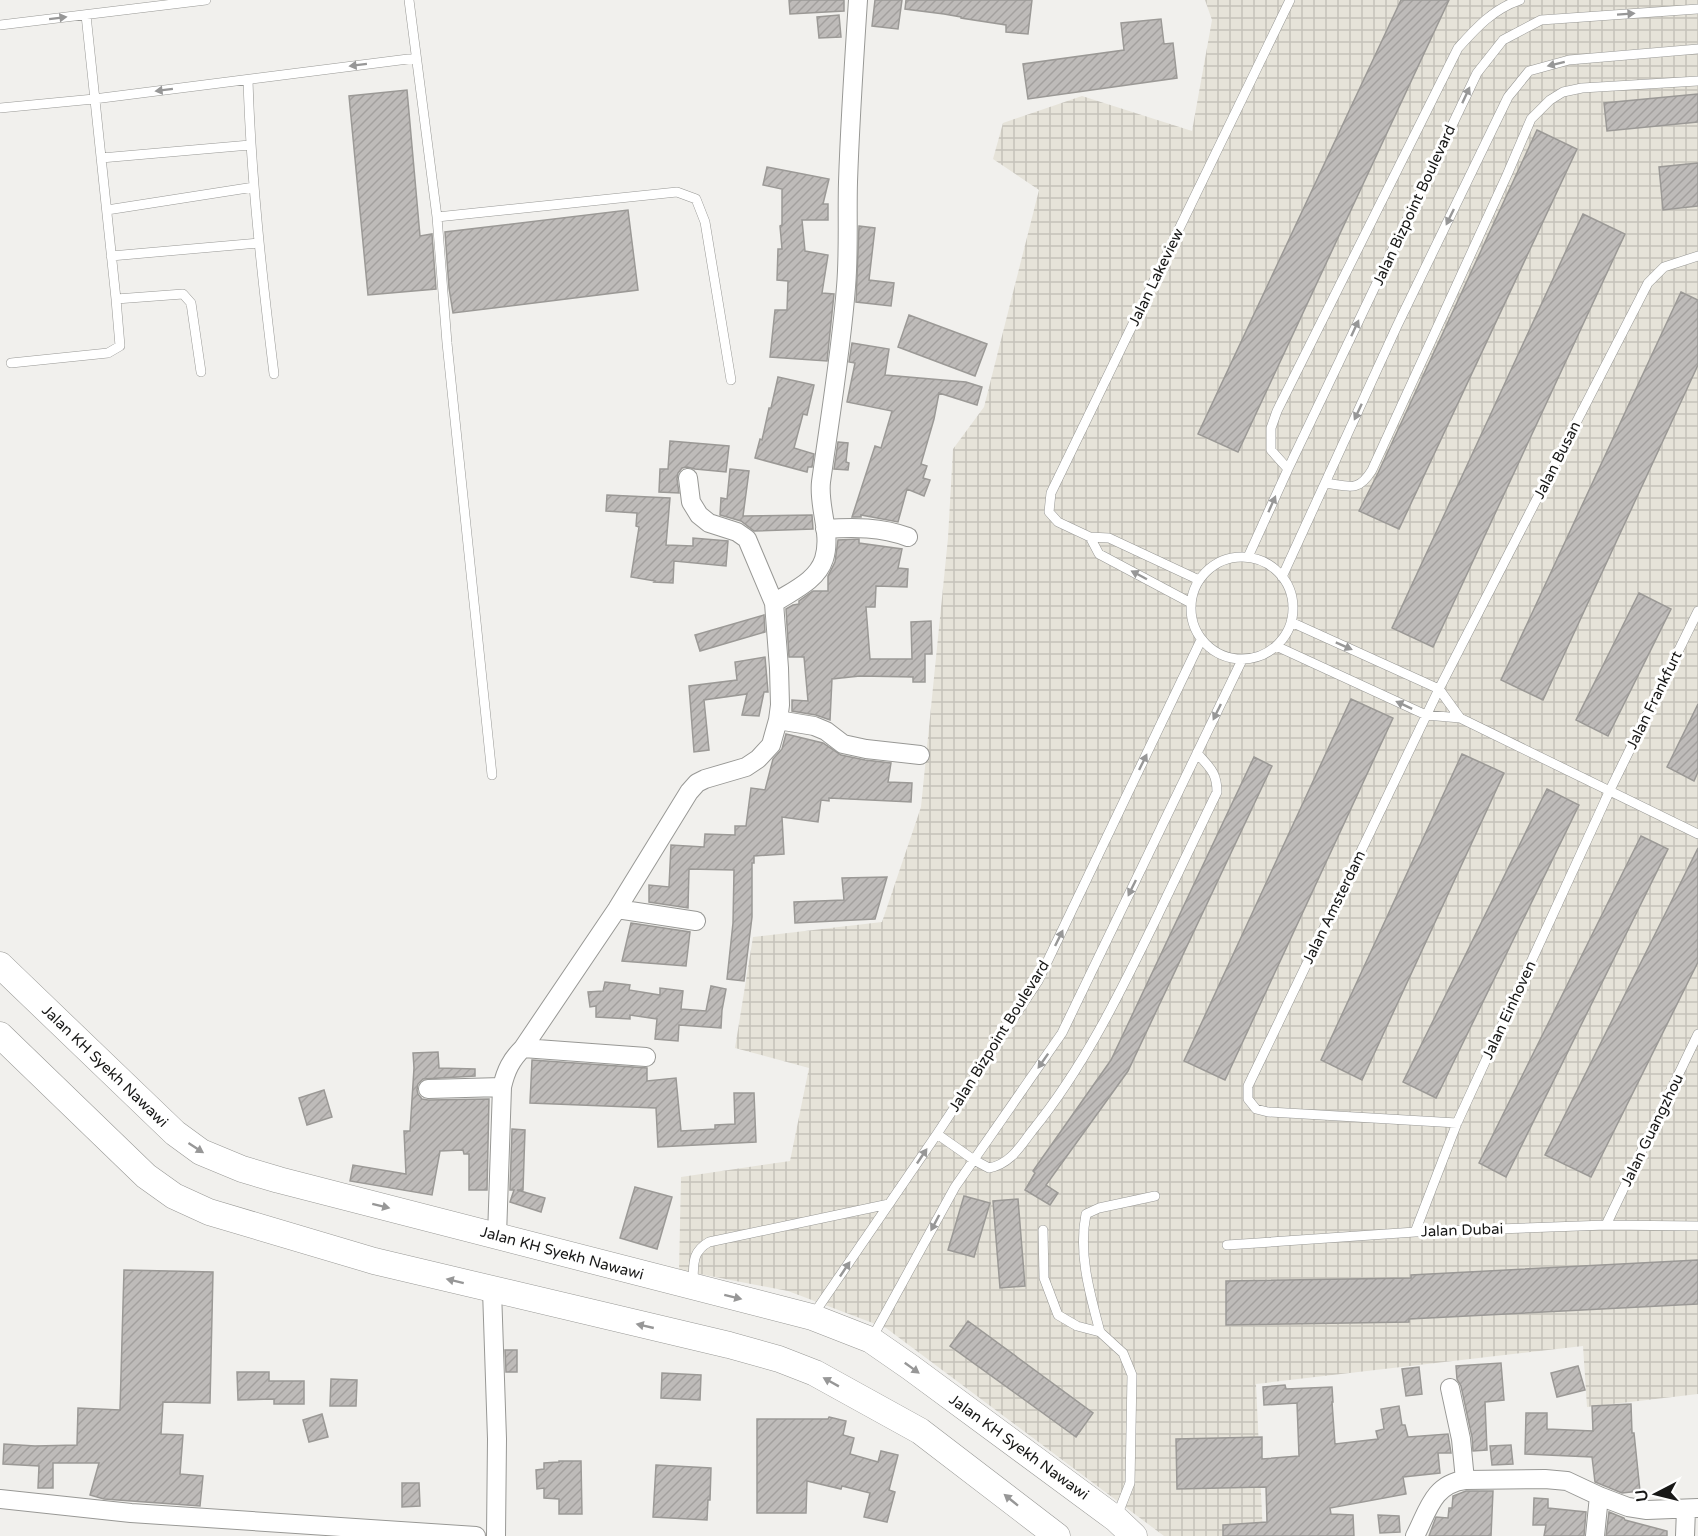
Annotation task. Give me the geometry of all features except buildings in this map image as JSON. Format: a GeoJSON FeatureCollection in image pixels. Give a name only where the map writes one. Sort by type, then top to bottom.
{"type":"FeatureCollection","features":[{"type":"Feature","properties":{"kind":"main road","name":"Jalan KH Syekh Nawawi"},"geometry":{"type":"LineString","coordinates":[[0,965],[175,1133],[201,1152],[242,1169],[279,1180],[812,1317],[871,1340],[1125,1527]]}},
{"type":"Feature","properties":{"kind":"main road"},"geometry":{"type":"LineString","coordinates":[[0,1035],[146,1176],[174,1196],[209,1212],[363,1258],[729,1345],[779,1359],[815,1373],[920,1431],[1057,1536]]}},
{"type":"Feature","properties":{"kind":"street"},"geometry":{"type":"LineString","coordinates":[[774,603],[813,578],[825,556],[821,485],[834,398],[846,286],[850,145],[858,0]]}},
{"type":"Feature","properties":{"kind":"street"},"geometry":{"type":"LineString","coordinates":[[497,1236],[502,1087],[508,1065],[523,1048],[617,909],[688,792],[705,779],[746,767],[758,759],[771,745],[778,720],[779,668],[774,603],[747,539],[737,532],[709,523],[699,515],[691,502],[688,478]]}},
{"type":"Feature","properties":{"kind":"street"},"geometry":{"type":"LineString","coordinates":[[825,529],[853,527],[890,531],[908,537]]}},
{"type":"Feature","properties":{"kind":"street"},"geometry":{"type":"LineString","coordinates":[[778,720],[814,726],[826,731],[843,744],[920,755]]}},
{"type":"Feature","properties":{"kind":"street"},"geometry":{"type":"LineString","coordinates":[[617,909],[696,921]]}},
{"type":"Feature","properties":{"kind":"street"},"geometry":{"type":"LineString","coordinates":[[523,1048],[646,1057]]}},
{"type":"Feature","properties":{"kind":"street"},"geometry":{"type":"LineString","coordinates":[[428,1089],[502,1087]]}},
{"type":"Feature","properties":{"kind":"street"},"geometry":{"type":"LineString","coordinates":[[492,1290],[497,1439],[496,1536]]}},
{"type":"Feature","properties":{"kind":"street"},"geometry":{"type":"LineString","coordinates":[[1450,1388],[1461,1439],[1465,1480]]}},
{"type":"Feature","properties":{"kind":"street"},"geometry":{"type":"LineString","coordinates":[[1415,1536],[1435,1497],[1442,1488],[1453,1482],[1545,1479],[1567,1481],[1628,1507],[1647,1510],[1692,1508],[1685,1536]]}},
{"type":"Feature","properties":{"kind":"street"},"geometry":{"type":"LineString","coordinates":[[1595,1536],[1599,1496]]}},
{"type":"Feature","properties":{"kind":"street"},"geometry":{"type":"LineString","coordinates":[[0,1499],[131,1513],[239,1528],[476,1536]]}},
{"type":"Feature","properties":{"kind":"lane"},"geometry":{"type":"LineString","coordinates":[[0,25],[170,2],[207,0]]}},
{"type":"Feature","properties":{"kind":"lane"},"geometry":{"type":"LineString","coordinates":[[409,0],[437,217],[447,343],[492,775]]}},
{"type":"Feature","properties":{"kind":"lane","name":"Jalan Lakeview"},"geometry":{"type":"LineString","coordinates":[[1090,537],[1058,522],[1050,512],[1051,493],[1290,0]]}},
{"type":"Feature","properties":{"kind":"lane"},"geometry":{"type":"LineString","coordinates":[[1288,469],[1271,450],[1270,428],[1277,411],[1458,48],[1483,21],[1507,4],[1520,0]]}},
{"type":"Feature","properties":{"kind":"lane","name":"Jalan Bizpoint Boulevard"},"geometry":{"type":"LineString","coordinates":[[1248,557],[1477,73],[1503,40],[1541,20],[1698,9]]}},
{"type":"Feature","properties":{"kind":"lane"},"geometry":{"type":"LineString","coordinates":[[10,363],[108,353],[120,346],[86,15]]}},
{"type":"Feature","properties":{"kind":"lane"},"geometry":{"type":"LineString","coordinates":[[1282,577],[1397,326],[1508,97],[1529,71],[1569,60],[1698,49]]}},
{"type":"Feature","properties":{"kind":"lane"},"geometry":{"type":"LineString","coordinates":[[0,108],[94,99],[416,58]]}},
{"type":"Feature","properties":{"kind":"lane"},"geometry":{"type":"LineString","coordinates":[[248,80],[250,145],[258,243],[274,374]]}},
{"type":"Feature","properties":{"kind":"lane"},"geometry":{"type":"LineString","coordinates":[[1325,483],[1357,487],[1366,481],[1531,119],[1550,100],[1563,92],[1582,88],[1698,81]]}},
{"type":"Feature","properties":{"kind":"lane"},"geometry":{"type":"LineString","coordinates":[[101,158],[250,145]]}},
{"type":"Feature","properties":{"kind":"lane"},"geometry":{"type":"LineString","coordinates":[[107,210],[254,187]]}},
{"type":"Feature","properties":{"kind":"lane"},"geometry":{"type":"LineString","coordinates":[[437,217],[677,192],[696,199],[705,222],[731,380]]}},
{"type":"Feature","properties":{"kind":"lane"},"geometry":{"type":"LineString","coordinates":[[111,256],[258,243]]}},
{"type":"Feature","properties":{"kind":"lane","name":"Jalan Busan"},"geometry":{"type":"LineString","coordinates":[[1426,715],[1648,283],[1664,267],[1698,256]]}},
{"type":"Feature","properties":{"kind":"lane"},"geometry":{"type":"LineString","coordinates":[[116,299],[183,294],[191,303],[201,372]]}},
{"type":"Feature","properties":{"kind":"lane"},"geometry":{"type":"LineString","coordinates":[[1090,537],[1109,538],[1199,580]]}},
{"type":"Feature","properties":{"kind":"lane"},"geometry":{"type":"LineString","coordinates":[[1090,537],[1099,554],[1191,603]]}},
{"type":"Feature","properties":{"kind":"lane"},"geometry":{"type":"LineString","coordinates":[[1248,557],[1267,564],[1282,577],[1290,591],[1292,607],[1291,622],[1285,636],[1276,646],[1260,656],[1242,660],[1219,654],[1201,640],[1192,622],[1191,603],[1193,591],[1199,580],[1212,566],[1229,558],[1248,557]]}},
{"type":"Feature","properties":{"kind":"lane","name":"Jalan Frankfurt"},"geometry":{"type":"LineString","coordinates":[[1610,790],[1698,611]]}},
{"type":"Feature","properties":{"kind":"lane"},"geometry":{"type":"LineString","coordinates":[[1291,622],[1438,689],[1460,718]]}},
{"type":"Feature","properties":{"kind":"lane","name":"Jalan Bizpoint Boulevard"},"geometry":{"type":"LineString","coordinates":[[812,1317],[1038,981],[1201,640]]}},
{"type":"Feature","properties":{"kind":"lane"},"geometry":{"type":"LineString","coordinates":[[1276,646],[1426,715],[1460,718],[1698,834]]}},
{"type":"Feature","properties":{"kind":"lane"},"geometry":{"type":"LineString","coordinates":[[871,1340],[955,1187],[1062,1033],[1242,660]]}},
{"type":"Feature","properties":{"kind":"lane","name":"Jalan Amsterdam"},"geometry":{"type":"LineString","coordinates":[[1426,715],[1248,1086],[1248,1099],[1256,1109],[1268,1112],[1457,1124]]}},
{"type":"Feature","properties":{"kind":"lane"},"geometry":{"type":"LineString","coordinates":[[937,1134],[989,1168],[1000,1166],[1009,1160],[1046,1114],[1087,1054],[1125,982],[1217,792],[1214,771],[1197,753]]}},
{"type":"Feature","properties":{"kind":"lane","name":"Jalan Einhoven"},"geometry":{"type":"LineString","coordinates":[[1415,1232],[1457,1124],[1610,790]]}},
{"type":"Feature","properties":{"kind":"lane","name":"Jalan Guangzhou"},"geometry":{"type":"LineString","coordinates":[[1606,1225],[1698,1034]]}},
{"type":"Feature","properties":{"kind":"lane"},"geometry":{"type":"LineString","coordinates":[[1100,1332],[1087,1281],[1084,1227],[1086,1214],[1100,1208],[1155,1196]]}},
{"type":"Feature","properties":{"kind":"lane"},"geometry":{"type":"LineString","coordinates":[[693,1287],[696,1253],[709,1242],[889,1204]]}},
{"type":"Feature","properties":{"kind":"lane","name":"Jalan Dubai"},"geometry":{"type":"LineString","coordinates":[[1227,1245],[1415,1232],[1606,1225],[1698,1226]]}},
{"type":"Feature","properties":{"kind":"lane"},"geometry":{"type":"LineString","coordinates":[[1043,1230],[1044,1278],[1058,1315],[1077,1326],[1100,1332],[1123,1353],[1132,1375],[1130,1483],[1125,1527]]}},
{"type":"Feature","properties":{"kind":"shaded area"},"geometry":{"type":"Polygon","coordinates":[[[1205,0],[1698,0],[1698,1394],[1587,1407],[1583,1346],[1256,1384],[1263,1536],[1164,1536],[886,1328],[788,1291],[679,1270],[681,1177],[790,1161],[809,1068],[735,1048],[753,937],[882,922],[921,807],[948,538],[953,449],[984,407],[1039,190],[993,159],[1003,123],[1082,96],[1192,131],[1212,20],[1205,0]]]}}]}
